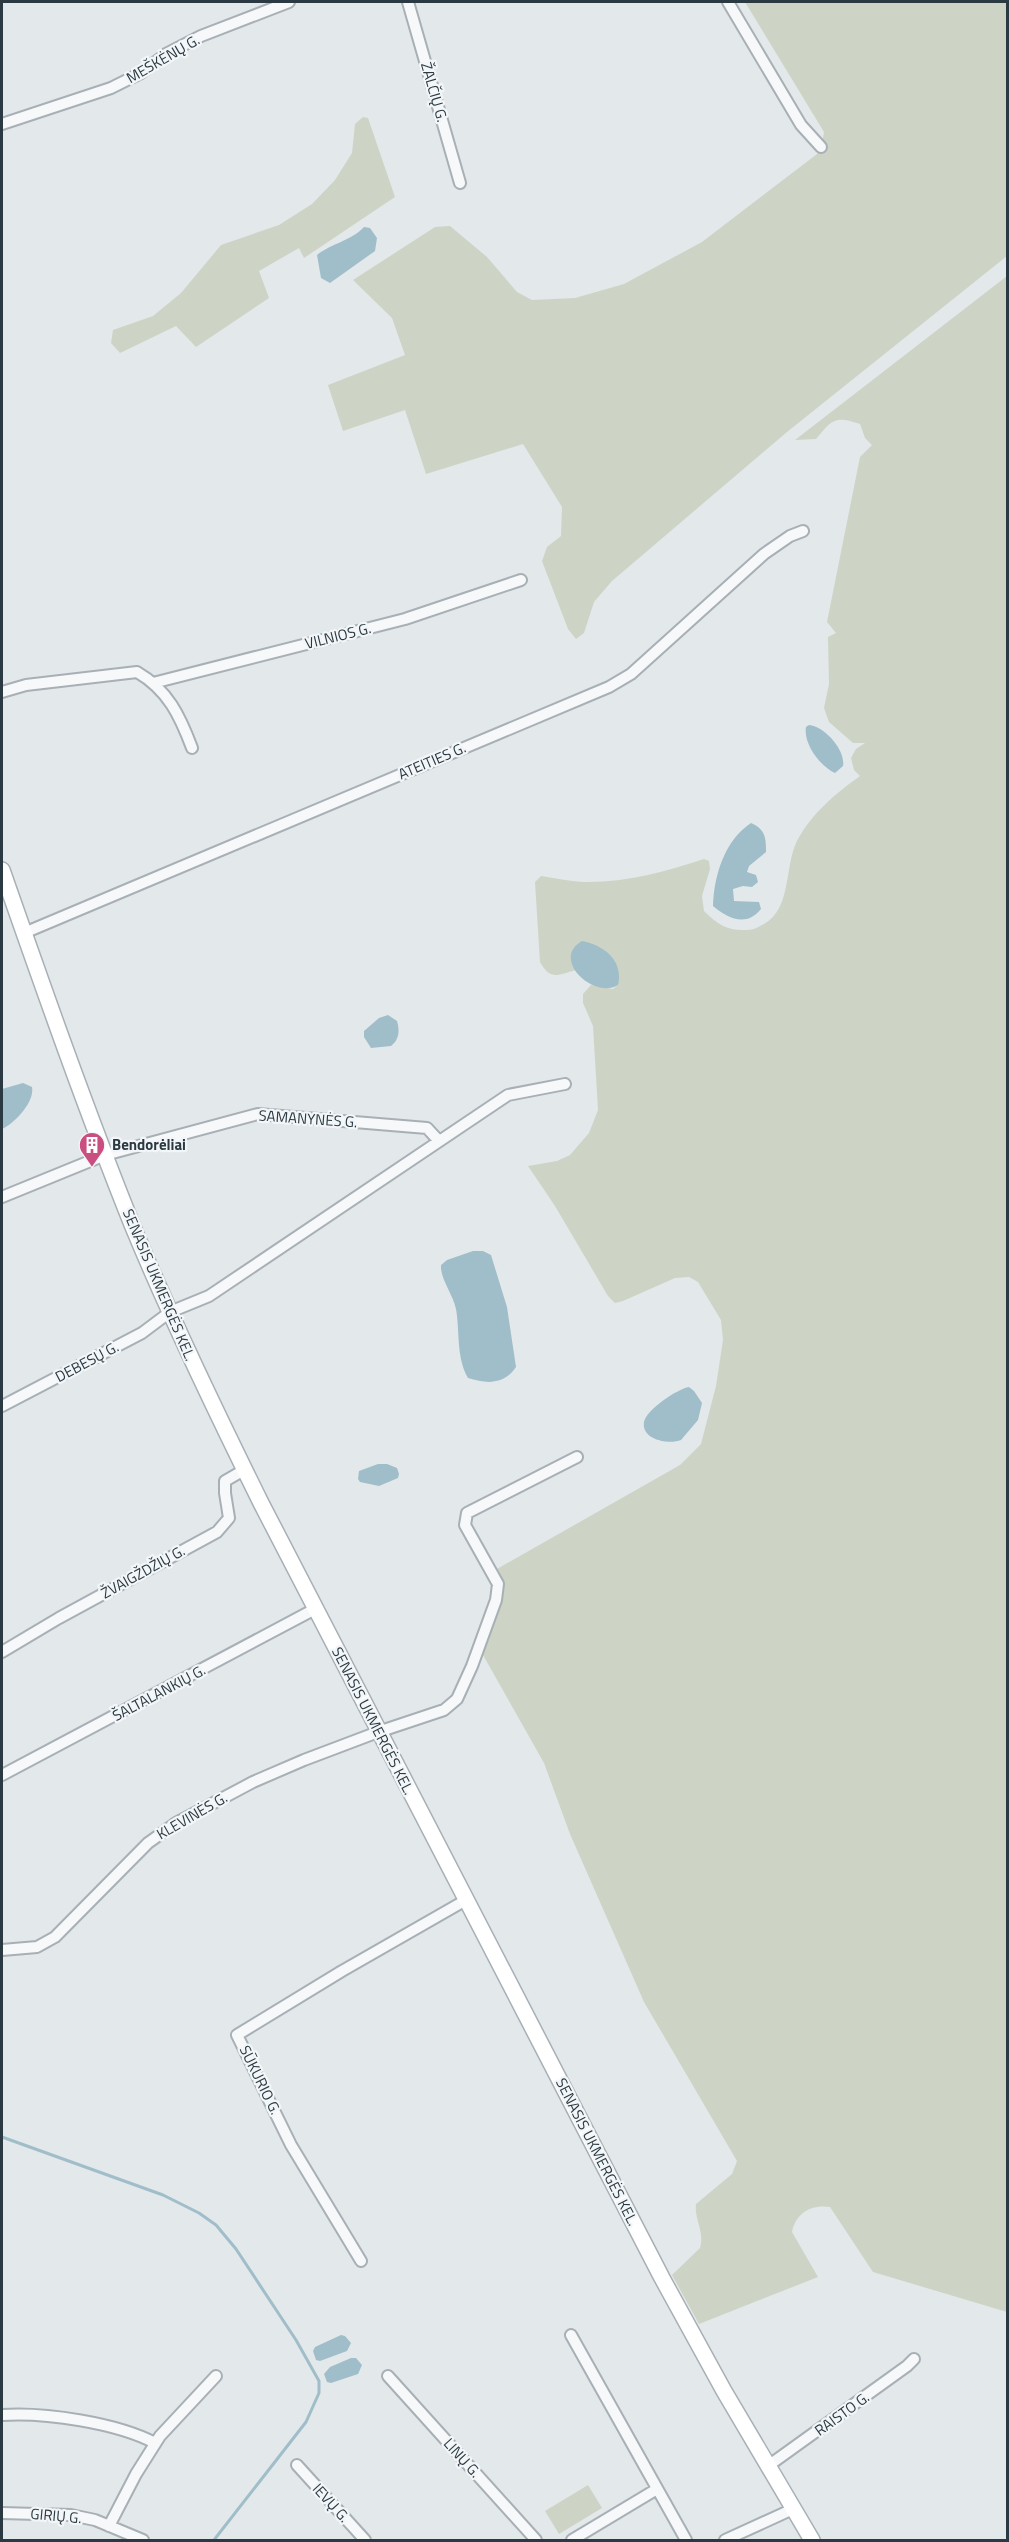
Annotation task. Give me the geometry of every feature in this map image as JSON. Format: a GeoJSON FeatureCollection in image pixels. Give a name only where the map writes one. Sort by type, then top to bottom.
{"type":"FeatureCollection","features":[{"type":"Feature","properties":{"kind":"main road","name":"SENASIS UKMERGĖS KEL."},"geometry":{"type":"LineString","coordinates":[[2,870],[105,1155],[170,1312],[244,1470],[691,2333],[812,2541]]}},
{"type":"Feature","properties":{"kind":"street","name":"MEŠKĖNŲ G."},"geometry":{"type":"LineString","coordinates":[[2,124],[111,88],[141,73],[166,54],[201,36],[289,2]]}},
{"type":"Feature","properties":{"kind":"street","name":"ŽALČIŲ G."},"geometry":{"type":"LineString","coordinates":[[408,2],[460,183]]}},
{"type":"Feature","properties":{"kind":"street"},"geometry":{"type":"LineString","coordinates":[[728,2],[801,125],[821,147]]}},
{"type":"Feature","properties":{"kind":"street","name":"ATEITIES G."},"geometry":{"type":"LineString","coordinates":[[24,933],[609,687],[631,674],[764,554],[790,536],[803,531]]}},
{"type":"Feature","properties":{"kind":"street","name":"VILNIOS G."},"geometry":{"type":"LineString","coordinates":[[153,683],[405,620],[521,580]]}},
{"type":"Feature","properties":{"kind":"street"},"geometry":{"type":"LineString","coordinates":[[2,692],[26,686],[137,672],[165,692],[185,729],[192,748]]}},
{"type":"Feature","properties":{"kind":"street"},"geometry":{"type":"LineString","coordinates":[[170,1312],[209,1296],[508,1095],[566,1084]]}},
{"type":"Feature","properties":{"kind":"street","name":"SAMANYNĖS G."},"geometry":{"type":"LineString","coordinates":[[2,1197],[105,1155],[258,1114],[427,1128],[439,1141]]}},
{"type":"Feature","properties":{"kind":"street","name":"DEBESŲ G."},"geometry":{"type":"LineString","coordinates":[[2,1406],[142,1333],[170,1312]]}},
{"type":"Feature","properties":{"kind":"street","name":"KLEVINĖS G."},"geometry":{"type":"LineString","coordinates":[[2,1950],[37,1947],[55,1937],[148,1843],[176,1823],[252,1782],[378,1732],[449,1707],[457,1699],[472,1666],[496,1600],[498,1584],[465,1525],[467,1513],[577,1457]]}},
{"type":"Feature","properties":{"kind":"street","name":"ŽVAIGŽDŽIŲ G."},"geometry":{"type":"LineString","coordinates":[[2,1652],[217,1532],[229,1518],[225,1481],[244,1470]]}},
{"type":"Feature","properties":{"kind":"street","name":"ŠALTALANKIŲ G."},"geometry":{"type":"LineString","coordinates":[[2,1775],[315,1609]]}},
{"type":"Feature","properties":{"kind":"street","name":"SŪKURIO G."},"geometry":{"type":"LineString","coordinates":[[361,2261],[291,2145],[237,2035],[367,1956],[466,1900]]}},
{"type":"Feature","properties":{"kind":"street"},"geometry":{"type":"LineString","coordinates":[[570,2335],[686,2541]]}},
{"type":"Feature","properties":{"kind":"street","name":"RAISTO G."},"geometry":{"type":"LineString","coordinates":[[768,2466],[898,2373],[914,2359]]}},
{"type":"Feature","properties":{"kind":"street"},"geometry":{"type":"LineString","coordinates":[[109,2526],[155,2443],[175,2418],[216,2376]]}},
{"type":"Feature","properties":{"kind":"street","name":"LINŲ G."},"geometry":{"type":"LineString","coordinates":[[388,2376],[537,2541]]}},
{"type":"Feature","properties":{"kind":"street"},"geometry":{"type":"LineString","coordinates":[[2,2415],[27,2413],[77,2421],[128,2432],[155,2443]]}},
{"type":"Feature","properties":{"kind":"street","name":"IEVŲ G."},"geometry":{"type":"LineString","coordinates":[[297,2465],[365,2541]]}},
{"type":"Feature","properties":{"kind":"street"},"geometry":{"type":"LineString","coordinates":[[572,2541],[657,2489]]}},
{"type":"Feature","properties":{"kind":"street"},"geometry":{"type":"LineString","coordinates":[[725,2541],[793,2509]]}},
{"type":"Feature","properties":{"kind":"street","name":"GIRIŲ G."},"geometry":{"type":"LineString","coordinates":[[2,2513],[71,2515],[95,2520],[143,2541]]}},
{"type":"Feature","properties":{"kind":"green space"},"geometry":{"type":"Polygon","coordinates":[[[745,2],[1007,2],[1007,256],[787,432],[612,581],[594,602],[584,633],[576,639],[568,629],[542,561],[547,547],[561,536],[562,507],[523,444],[426,474],[405,410],[343,431],[328,385],[405,355],[392,318],[353,280],[435,227],[450,226],[487,257],[517,292],[532,300],[575,298],[624,284],[702,242],[821,151],[824,132],[745,2]]]}},
{"type":"Feature","properties":{"kind":"green space"},"geometry":{"type":"Polygon","coordinates":[[[363,117],[368,118],[395,197],[304,258],[299,248],[259,271],[269,298],[196,347],[176,326],[120,353],[111,343],[113,330],[153,316],[181,293],[221,245],[279,225],[312,204],[335,180],[352,153],[355,124],[363,117]]]}},
{"type":"Feature","properties":{"kind":"green space"},"geometry":{"type":"Polygon","coordinates":[[[1007,276],[1007,2312],[873,2272],[830,2207],[823,2206],[805,2211],[797,2220],[792,2232],[818,2277],[699,2324],[672,2275],[700,2248],[701,2236],[696,2204],[732,2174],[737,2161],[644,2002],[570,1834],[544,1763],[483,1655],[503,1585],[497,1569],[680,1465],[701,1444],[716,1386],[723,1340],[721,1320],[698,1282],[689,1277],[675,1278],[615,1303],[608,1296],[555,1206],[528,1166],[557,1161],[570,1155],[589,1133],[598,1110],[593,1026],[583,1003],[583,994],[591,985],[613,989],[618,985],[572,964],[576,970],[559,975],[551,974],[544,968],[540,962],[535,882],[541,876],[583,882],[629,879],[704,859],[709,861],[710,869],[702,896],[704,911],[714,920],[729,928],[747,930],[764,924],[773,917],[783,898],[797,841],[809,822],[824,805],[860,776],[854,770],[851,758],[856,749],[865,743],[853,743],[829,722],[824,708],[829,684],[828,637],[836,633],[827,622],[860,457],[872,445],[865,438],[860,424],[844,420],[834,421],[816,439],[795,440],[1007,276]]]}},
{"type":"Feature","properties":{"kind":"green space"},"geometry":{"type":"Polygon","coordinates":[[[588,2485],[602,2508],[559,2534],[545,2511],[588,2485]]]}},
{"type":"Feature","properties":{"kind":"water"},"geometry":{"type":"Polygon","coordinates":[[[364,227],[370,228],[377,238],[375,251],[330,283],[321,278],[317,255],[353,236],[364,227]]]}},
{"type":"Feature","properties":{"kind":"water"},"geometry":{"type":"Polygon","coordinates":[[[809,725],[827,734],[838,746],[843,766],[835,773],[824,766],[810,747],[806,734],[806,727],[809,725]]]}},
{"type":"Feature","properties":{"kind":"water"},"geometry":{"type":"Polygon","coordinates":[[[751,823],[764,834],[766,852],[749,866],[747,872],[756,875],[758,882],[752,887],[743,886],[733,889],[734,901],[759,902],[761,909],[750,918],[737,919],[713,906],[714,894],[719,871],[728,849],[734,839],[751,823]]]}},
{"type":"Feature","properties":{"kind":"water"},"geometry":{"type":"Polygon","coordinates":[[[582,941],[605,950],[615,962],[619,976],[618,985],[608,988],[598,987],[579,975],[573,967],[571,958],[573,949],[582,941]]]}},
{"type":"Feature","properties":{"kind":"water"},"geometry":{"type":"Polygon","coordinates":[[[388,1015],[397,1021],[399,1032],[396,1041],[391,1046],[371,1048],[364,1037],[364,1031],[379,1018],[388,1015]]]}},
{"type":"Feature","properties":{"kind":"water"},"geometry":{"type":"Polygon","coordinates":[[[23,1083],[32,1087],[27,1106],[18,1117],[2,1129],[2,1089],[23,1083]]]}},
{"type":"Feature","properties":{"kind":"water"},"geometry":{"type":"Polygon","coordinates":[[[473,1251],[483,1251],[491,1255],[507,1307],[516,1367],[506,1377],[495,1382],[468,1378],[464,1370],[456,1309],[441,1270],[441,1265],[447,1260],[473,1251]]]}},
{"type":"Feature","properties":{"kind":"water"},"geometry":{"type":"Polygon","coordinates":[[[689,1387],[702,1403],[698,1420],[681,1440],[670,1442],[651,1437],[644,1428],[646,1417],[663,1401],[689,1387]]]}},
{"type":"Feature","properties":{"kind":"water"},"geometry":{"type":"Polygon","coordinates":[[[378,1464],[387,1464],[397,1468],[398,1478],[379,1486],[360,1482],[359,1471],[378,1464]]]}},
{"type":"Feature","properties":{"kind":"water"},"geometry":{"type":"Polygon","coordinates":[[[341,2335],[351,2343],[347,2351],[320,2361],[316,2360],[313,2351],[315,2347],[341,2335]]]}},
{"type":"Feature","properties":{"kind":"water"},"geometry":{"type":"Polygon","coordinates":[[[356,2358],[362,2365],[358,2374],[331,2383],[327,2382],[324,2374],[330,2367],[356,2358]]]}},
{"type":"Feature","properties":{"kind":"waterway"},"geometry":{"type":"LineString","coordinates":[[2,2137],[163,2195],[199,2213],[216,2225],[236,2249],[296,2340],[319,2381],[319,2393],[306,2422],[214,2540]]}},
{"type":"Feature","properties":{"kind":"place","name":"Bendorėliai"},"geometry":{"type":"Point","coordinates":[92,1168]}}]}
